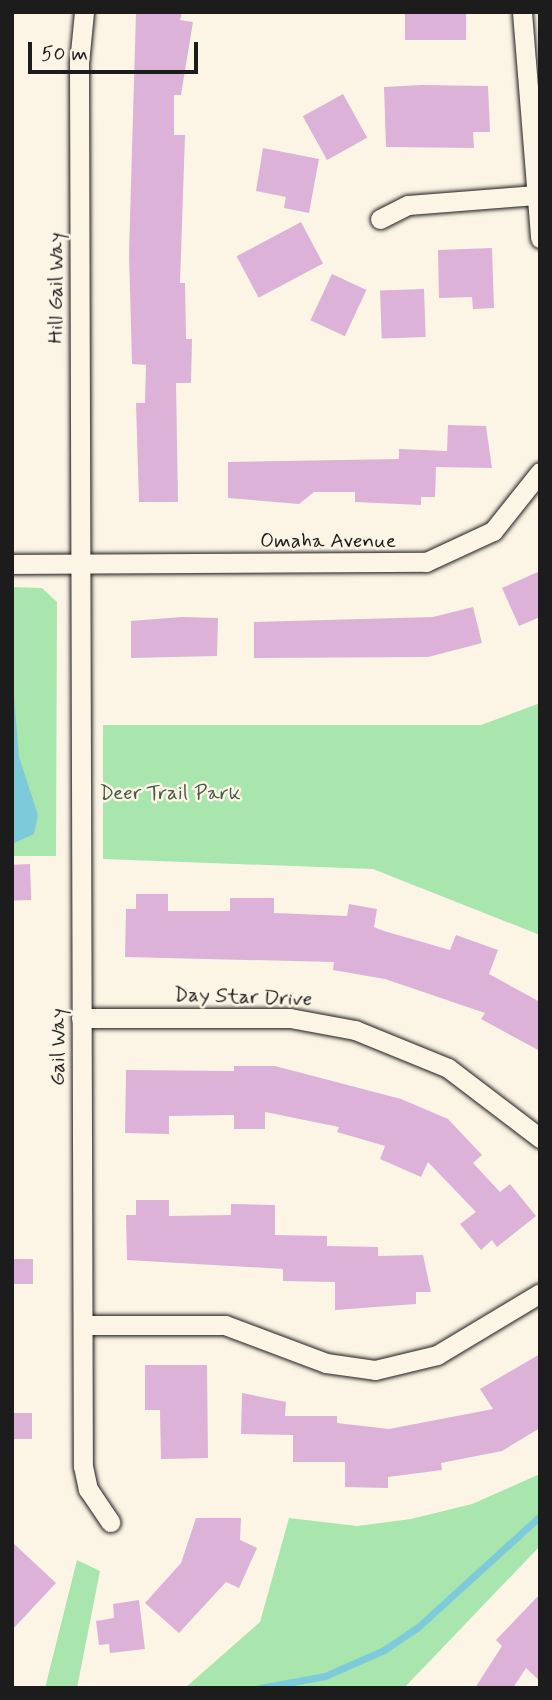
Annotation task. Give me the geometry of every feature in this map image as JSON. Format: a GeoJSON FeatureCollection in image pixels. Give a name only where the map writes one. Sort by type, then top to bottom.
{"type":"FeatureCollection","features":[{"type":"Feature","properties":{"kind":"street","name":"Hill Gail Way"},"geometry":{"type":"LineString","coordinates":[[79,564],[84,12]]}},
{"type":"Feature","properties":{"kind":"street"},"geometry":{"type":"LineString","coordinates":[[522,12],[540,238]]}},
{"type":"Feature","properties":{"kind":"street"},"geometry":{"type":"LineString","coordinates":[[380,219],[408,205],[536,195]]}},
{"type":"Feature","properties":{"kind":"street","name":"Omaha Avenue"},"geometry":{"type":"LineString","coordinates":[[12,564],[426,562],[493,531],[540,472]]}},
{"type":"Feature","properties":{"kind":"street","name":"Gail Way"},"geometry":{"type":"LineString","coordinates":[[79,564],[83,1466],[88,1489],[110,1522]]}},
{"type":"Feature","properties":{"kind":"street","name":"Day Star Drive"},"geometry":{"type":"LineString","coordinates":[[81,1018],[279,1018],[355,1030],[456,1072],[540,1138]]}},
{"type":"Feature","properties":{"kind":"street"},"geometry":{"type":"LineString","coordinates":[[82,1325],[238,1327],[326,1363],[375,1370],[437,1355],[540,1293]]}},
{"type":"Feature","properties":{"kind":"green space"},"geometry":{"type":"Polygon","coordinates":[[[12,587],[42,588],[57,602],[56,856],[12,856],[12,587]]]}},
{"type":"Feature","properties":{"kind":"green space","name":"Deer Trail Park"},"geometry":{"type":"Polygon","coordinates":[[[540,703],[540,935],[373,869],[103,859],[103,725],[481,725],[540,703]]]}},
{"type":"Feature","properties":{"kind":"green space"},"geometry":{"type":"Polygon","coordinates":[[[540,1474],[540,1546],[404,1688],[185,1688],[260,1622],[289,1518],[357,1526],[411,1519],[472,1504],[540,1474]]]}},
{"type":"Feature","properties":{"kind":"green space"},"geometry":{"type":"Polygon","coordinates":[[[77,1560],[100,1571],[77,1688],[45,1688],[77,1560]]]}},
{"type":"Feature","properties":{"kind":"water"},"geometry":{"type":"Polygon","coordinates":[[[12,672],[19,757],[38,815],[34,834],[12,844],[12,672]]]}},
{"type":"Feature","properties":{"kind":"building"},"geometry":{"type":"Polygon","coordinates":[[[136,12],[182,12],[180,20],[193,22],[181,95],[174,95],[174,135],[185,135],[180,283],[185,283],[186,339],[192,339],[191,383],[176,383],[178,502],[139,502],[136,403],[145,403],[146,365],[132,364],[129,253],[136,12]]]}},
{"type":"Feature","properties":{"kind":"building"},"geometry":{"type":"Polygon","coordinates":[[[405,12],[466,12],[466,40],[405,40],[405,12]]]}},
{"type":"Feature","properties":{"kind":"building"},"geometry":{"type":"Polygon","coordinates":[[[488,86],[490,132],[473,132],[474,148],[386,147],[384,87],[488,86]]]}},
{"type":"Feature","properties":{"kind":"building"},"geometry":{"type":"Polygon","coordinates":[[[343,94],[367,138],[327,160],[303,116],[343,94]]]}},
{"type":"Feature","properties":{"kind":"building"},"geometry":{"type":"Polygon","coordinates":[[[263,148],[319,159],[309,213],[284,208],[286,197],[256,191],[263,148]]]}},
{"type":"Feature","properties":{"kind":"building"},"geometry":{"type":"Polygon","coordinates":[[[301,222],[323,263],[259,298],[237,256],[301,222]]]}},
{"type":"Feature","properties":{"kind":"building"},"geometry":{"type":"Polygon","coordinates":[[[492,248],[494,308],[473,309],[472,297],[439,298],[438,250],[492,248]]]}},
{"type":"Feature","properties":{"kind":"building"},"geometry":{"type":"Polygon","coordinates":[[[332,274],[366,290],[345,336],[310,320],[332,274]]]}},
{"type":"Feature","properties":{"kind":"building"},"geometry":{"type":"Polygon","coordinates":[[[424,289],[426,337],[382,339],[380,291],[424,289]]]}},
{"type":"Feature","properties":{"kind":"building"},"geometry":{"type":"Polygon","coordinates":[[[448,425],[486,426],[492,468],[436,467],[435,497],[421,497],[421,505],[355,502],[355,492],[314,492],[299,504],[228,498],[228,462],[399,459],[399,449],[447,451],[448,425]]]}},
{"type":"Feature","properties":{"kind":"building"},"geometry":{"type":"Polygon","coordinates":[[[540,571],[540,617],[519,626],[502,588],[540,571]]]}},
{"type":"Feature","properties":{"kind":"building"},"geometry":{"type":"Polygon","coordinates":[[[473,607],[482,643],[428,657],[254,658],[254,622],[433,617],[473,607]]]}},
{"type":"Feature","properties":{"kind":"building"},"geometry":{"type":"Polygon","coordinates":[[[182,617],[218,618],[217,656],[131,658],[131,621],[182,617]]]}},
{"type":"Feature","properties":{"kind":"building"},"geometry":{"type":"Polygon","coordinates":[[[30,864],[31,900],[13,901],[12,865],[30,864]]]}},
{"type":"Feature","properties":{"kind":"building"},"geometry":{"type":"Polygon","coordinates":[[[136,894],[168,894],[168,911],[230,911],[230,898],[274,898],[274,913],[347,916],[349,904],[377,909],[374,927],[384,931],[450,950],[456,935],[498,950],[489,974],[540,1002],[540,1051],[481,1019],[485,1013],[385,979],[333,970],[334,962],[125,957],[126,909],[136,909],[136,894]]]}},
{"type":"Feature","properties":{"kind":"building"},"geometry":{"type":"Polygon","coordinates":[[[234,1066],[275,1066],[401,1099],[448,1119],[482,1155],[473,1163],[500,1192],[510,1184],[536,1216],[497,1247],[492,1240],[481,1250],[460,1224],[476,1212],[428,1162],[421,1177],[380,1159],[385,1146],[337,1132],[339,1127],[265,1112],[265,1129],[234,1129],[234,1115],[169,1116],[169,1134],[125,1133],[126,1070],[234,1071],[234,1066]]]}},
{"type":"Feature","properties":{"kind":"building"},"geometry":{"type":"Polygon","coordinates":[[[136,1200],[169,1200],[169,1216],[231,1215],[231,1204],[275,1205],[275,1235],[327,1236],[327,1246],[378,1247],[378,1256],[423,1255],[431,1292],[416,1292],[416,1304],[335,1310],[335,1282],[283,1281],[283,1269],[127,1260],[126,1215],[136,1215],[136,1200]]]}},
{"type":"Feature","properties":{"kind":"building"},"geometry":{"type":"Polygon","coordinates":[[[12,1259],[33,1259],[33,1284],[12,1284],[12,1259]]]}},
{"type":"Feature","properties":{"kind":"building"},"geometry":{"type":"Polygon","coordinates":[[[540,1354],[540,1428],[502,1451],[441,1463],[442,1470],[388,1477],[388,1488],[345,1487],[345,1462],[293,1462],[293,1435],[241,1434],[242,1393],[286,1402],[285,1416],[337,1416],[337,1423],[389,1429],[493,1409],[480,1389],[540,1354]]]}},
{"type":"Feature","properties":{"kind":"building"},"geometry":{"type":"Polygon","coordinates":[[[145,1365],[207,1365],[208,1458],[161,1459],[160,1410],[145,1410],[145,1365]]]}},
{"type":"Feature","properties":{"kind":"building"},"geometry":{"type":"Polygon","coordinates":[[[12,1413],[32,1413],[32,1439],[12,1439],[12,1413]]]}},
{"type":"Feature","properties":{"kind":"building"},"geometry":{"type":"Polygon","coordinates":[[[196,1518],[241,1518],[240,1540],[257,1548],[239,1588],[226,1582],[179,1633],[145,1603],[181,1563],[196,1518]]]}},
{"type":"Feature","properties":{"kind":"building"},"geometry":{"type":"Polygon","coordinates":[[[12,1542],[56,1583],[12,1630],[12,1542]]]}},
{"type":"Feature","properties":{"kind":"building"},"geometry":{"type":"Polygon","coordinates":[[[540,1594],[540,1681],[526,1668],[513,1688],[475,1688],[502,1646],[496,1640],[540,1594]]]}},
{"type":"Feature","properties":{"kind":"building"},"geometry":{"type":"Polygon","coordinates":[[[139,1600],[145,1649],[110,1653],[109,1644],[99,1645],[96,1621],[114,1618],[113,1604],[139,1600]]]}},
{"type":"Feature","properties":{"kind":"waterway"},"geometry":{"type":"LineString","coordinates":[[260,1688],[325,1676],[384,1650],[417,1628],[540,1516]]}}]}
